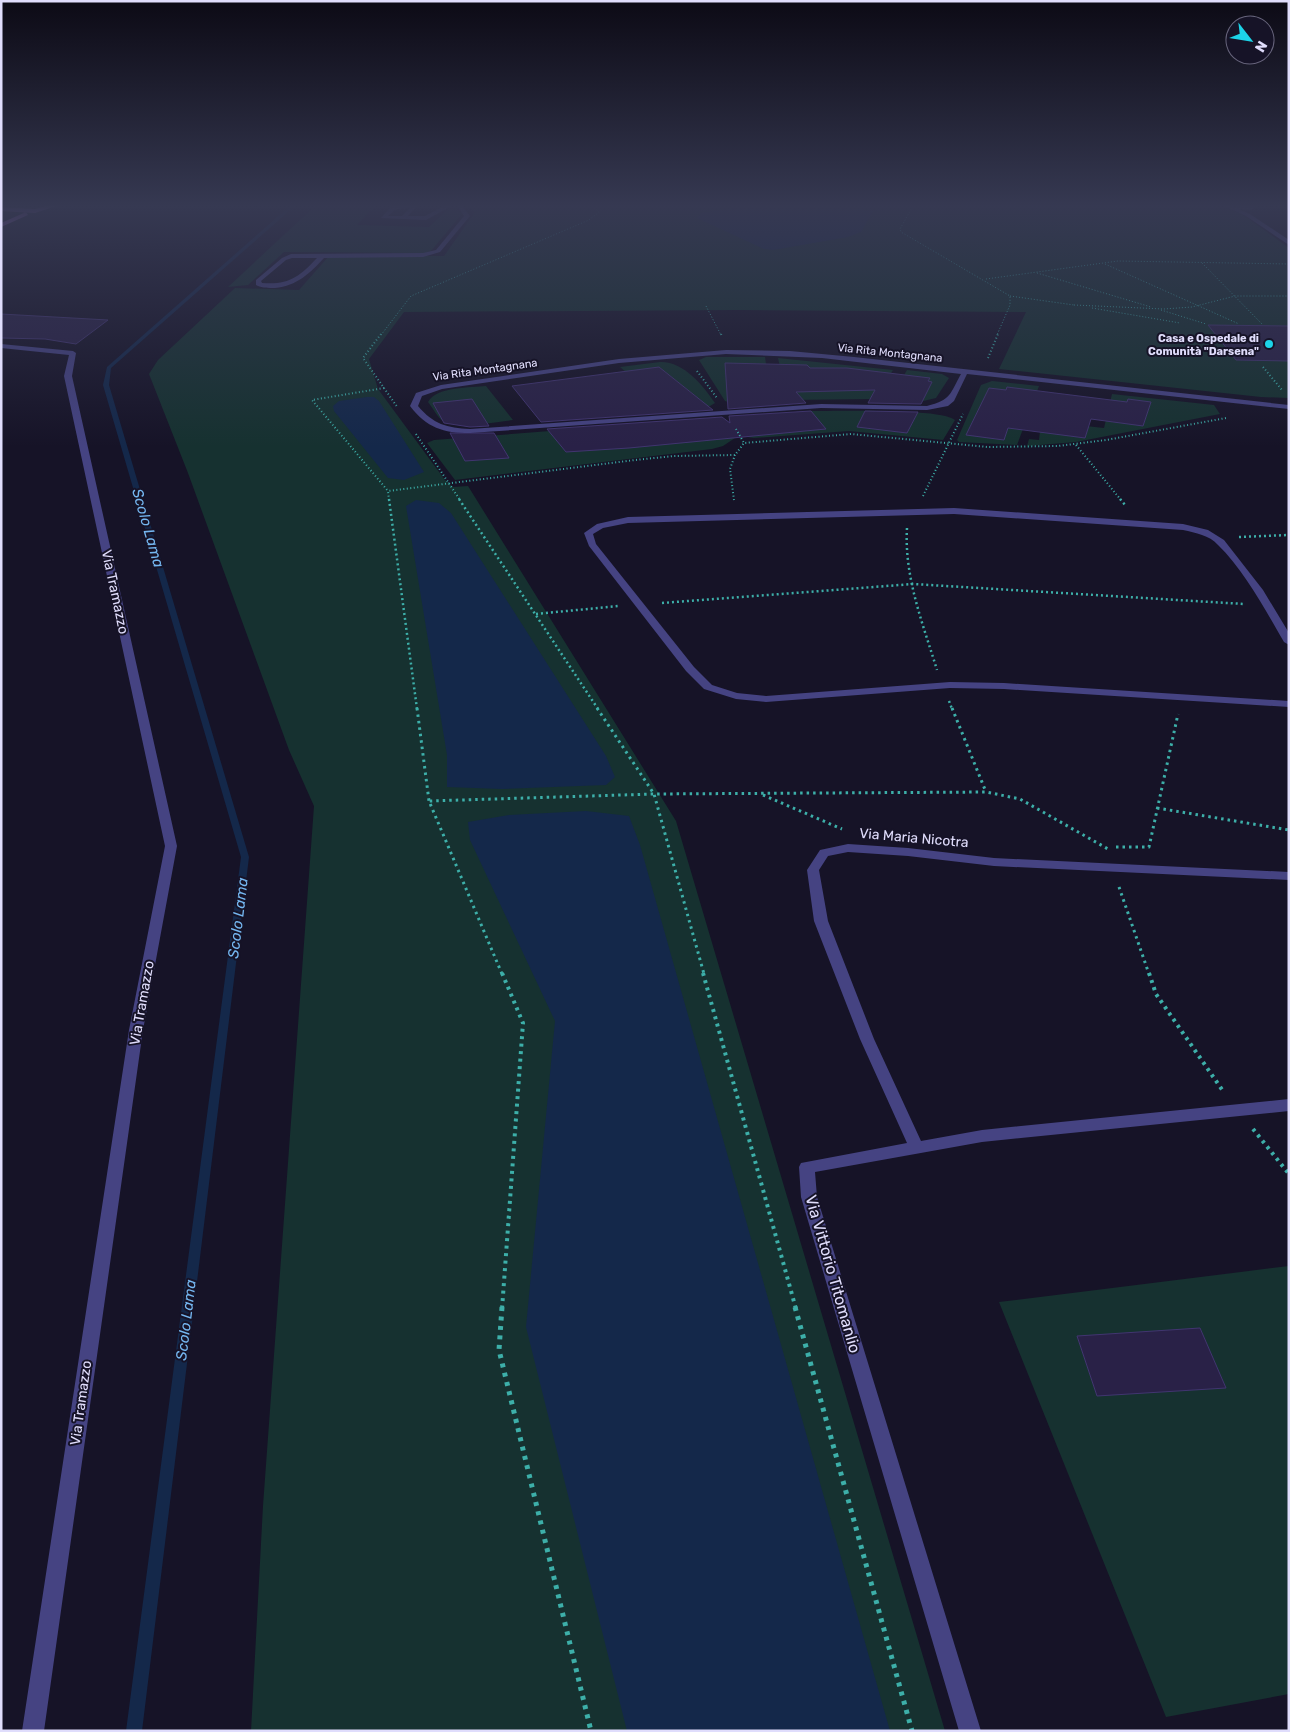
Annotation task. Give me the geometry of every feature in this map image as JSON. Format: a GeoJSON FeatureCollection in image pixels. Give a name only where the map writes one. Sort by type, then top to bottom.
{"type":"FeatureCollection","features":[{"type":"Feature","properties":{"kind":"street"},"geometry":{"type":"LineString","coordinates":[[259,285],[291,285]]}},
{"type":"Feature","properties":{"kind":"street","name":"Via Tramazzo"},"geometry":{"type":"LineString","coordinates":[[1,346],[73,353],[68,376],[171,846],[136,1030],[33,1731]]}},
{"type":"Feature","properties":{"kind":"street","name":"Via Rita Montagnana"},"geometry":{"type":"LineString","coordinates":[[965,372],[951,399],[945,404],[927,408],[821,406],[464,431],[446,430],[432,426],[426,422],[414,406],[419,395],[441,387],[681,354],[777,353],[965,372],[1289,407]]}},
{"type":"Feature","properties":{"kind":"street"},"geometry":{"type":"LineString","coordinates":[[1289,642],[1268,606],[1226,549],[1205,532],[1183,527],[964,511],[914,510],[628,520],[600,526],[588,533],[592,544],[690,669],[708,687],[736,696],[766,699],[943,686],[1004,686],[1289,704]]}},
{"type":"Feature","properties":{"kind":"street","name":"Via Maria Nicotra"},"geometry":{"type":"LineString","coordinates":[[917,1148],[866,1039],[821,921],[814,870],[824,853],[848,848],[908,852],[994,862],[1289,876]]}},
{"type":"Feature","properties":{"kind":"street","name":"Via Vittorio Titomanlio"},"geometry":{"type":"LineString","coordinates":[[970,1731],[808,1196],[807,1167],[982,1136],[1289,1105]]}},
{"type":"Feature","properties":{"kind":"path"},"geometry":{"type":"LineString","coordinates":[[399,410],[364,358],[412,296],[438,285]]}},
{"type":"Feature","properties":{"kind":"path"},"geometry":{"type":"LineString","coordinates":[[994,285],[1010,296],[1180,323]]}},
{"type":"Feature","properties":{"kind":"path"},"geometry":{"type":"LineString","coordinates":[[1077,285],[1206,324]]}},
{"type":"Feature","properties":{"kind":"path"},"geometry":{"type":"LineString","coordinates":[[1151,285],[1239,324]]}},
{"type":"Feature","properties":{"kind":"path"},"geometry":{"type":"LineString","coordinates":[[1224,285],[1263,325]]}},
{"type":"Feature","properties":{"kind":"path"},"geometry":{"type":"LineString","coordinates":[[988,360],[1010,305],[1010,296]]}},
{"type":"Feature","properties":{"kind":"path"},"geometry":{"type":"LineString","coordinates":[[1074,305],[1156,309],[1198,306],[1235,296],[1289,296]]}},
{"type":"Feature","properties":{"kind":"path"},"geometry":{"type":"LineString","coordinates":[[706,306],[723,339]]}},
{"type":"Feature","properties":{"kind":"path"},"geometry":{"type":"LineString","coordinates":[[691,365],[705,379],[718,401]]}},
{"type":"Feature","properties":{"kind":"path"},"geometry":{"type":"LineString","coordinates":[[1263,367],[1284,392]]}},
{"type":"Feature","properties":{"kind":"path"},"geometry":{"type":"LineString","coordinates":[[384,388],[312,400],[388,491],[429,801],[523,1023],[499,1350],[591,1731]]}},
{"type":"Feature","properties":{"kind":"path"},"geometry":{"type":"LineString","coordinates":[[966,407],[949,444],[908,521],[904,543],[913,584],[943,686],[986,792]]}},
{"type":"Feature","properties":{"kind":"path"},"geometry":{"type":"LineString","coordinates":[[736,516],[730,469],[735,455],[744,443],[831,434],[851,434],[949,444],[1010,447],[1076,444],[1232,417]]}},
{"type":"Feature","properties":{"kind":"path"},"geometry":{"type":"LineString","coordinates":[[415,432],[654,794],[912,1731]]}},
{"type":"Feature","properties":{"kind":"path"},"geometry":{"type":"LineString","coordinates":[[1076,444],[1140,523]]}},
{"type":"Feature","properties":{"kind":"path"},"geometry":{"type":"LineString","coordinates":[[388,491],[674,456],[735,455]]}},
{"type":"Feature","properties":{"kind":"path"},"geometry":{"type":"LineString","coordinates":[[1214,538],[1289,535]]}},
{"type":"Feature","properties":{"kind":"path"},"geometry":{"type":"LineString","coordinates":[[536,614],[639,604],[913,584],[1268,606]]}},
{"type":"Feature","properties":{"kind":"path"},"geometry":{"type":"LineString","coordinates":[[429,801],[654,794],[986,792],[1020,799],[1108,847],[1149,847],[1182,697]]}},
{"type":"Feature","properties":{"kind":"path"},"geometry":{"type":"LineString","coordinates":[[760,794],[847,832]]}},
{"type":"Feature","properties":{"kind":"path"},"geometry":{"type":"LineString","coordinates":[[1157,808],[1289,830]]}},
{"type":"Feature","properties":{"kind":"path"},"geometry":{"type":"LineString","coordinates":[[1108,847],[1113,868],[1156,994],[1208,1073],[1289,1174]]}},
{"type":"Feature","properties":{"kind":"green space"},"geometry":{"type":"Polygon","coordinates":[[[230,285],[248,285],[248,285],[228,287],[230,285]]]}},
{"type":"Feature","properties":{"kind":"green space"},"geometry":{"type":"Polygon","coordinates":[[[304,285],[1289,285],[1289,398],[1261,397],[999,369],[1026,312],[738,310],[404,312],[369,359],[378,389],[445,480],[453,487],[468,486],[676,821],[945,1731],[251,1731],[263,1506],[314,806],[289,750],[188,473],[149,374],[158,360],[235,288],[299,290],[304,285]]]}},
{"type":"Feature","properties":{"kind":"green space"},"geometry":{"type":"Polygon","coordinates":[[[706,357],[765,357],[766,364],[731,403],[725,401],[699,360],[706,357]]]}},
{"type":"Feature","properties":{"kind":"green space"},"geometry":{"type":"Polygon","coordinates":[[[778,358],[893,370],[875,399],[787,400],[778,358]]]}},
{"type":"Feature","properties":{"kind":"green space"},"geometry":{"type":"Polygon","coordinates":[[[660,362],[677,365],[692,375],[715,403],[710,406],[666,409],[702,401],[659,367],[627,373],[620,367],[660,362]]]}},
{"type":"Feature","properties":{"kind":"green space"},"geometry":{"type":"Polygon","coordinates":[[[907,370],[942,374],[949,378],[936,398],[919,402],[889,401],[907,370]]]}},
{"type":"Feature","properties":{"kind":"green space"},"geometry":{"type":"Polygon","coordinates":[[[992,381],[1039,386],[1017,445],[959,442],[957,440],[981,385],[992,381]]]}},
{"type":"Feature","properties":{"kind":"green space"},"geometry":{"type":"Polygon","coordinates":[[[486,386],[513,420],[477,424],[449,423],[443,421],[437,415],[428,402],[432,397],[446,390],[486,386]]]}},
{"type":"Feature","properties":{"kind":"green space"},"geometry":{"type":"Polygon","coordinates":[[[1112,394],[1214,405],[1220,414],[1076,442],[1027,446],[1029,439],[1039,440],[1040,431],[1049,422],[1104,428],[1112,394]]]}},
{"type":"Feature","properties":{"kind":"green space"},"geometry":{"type":"Polygon","coordinates":[[[810,411],[910,412],[946,416],[955,420],[943,440],[849,431],[754,438],[747,437],[745,434],[810,411]]]}},
{"type":"Feature","properties":{"kind":"green space"},"geometry":{"type":"Polygon","coordinates":[[[719,418],[735,438],[723,446],[712,449],[455,480],[427,443],[434,440],[719,418]]]}},
{"type":"Feature","properties":{"kind":"green space"},"geometry":{"type":"Polygon","coordinates":[[[1289,1266],[1289,1694],[1166,1717],[999,1302],[1289,1266]]]}},
{"type":"Feature","properties":{"kind":"water"},"geometry":{"type":"Polygon","coordinates":[[[374,397],[379,401],[424,472],[404,480],[388,478],[334,411],[333,406],[339,401],[374,397]]]}},
{"type":"Feature","properties":{"kind":"water"},"geometry":{"type":"Polygon","coordinates":[[[416,500],[439,503],[451,513],[606,756],[615,777],[606,785],[502,789],[447,787],[447,755],[406,506],[416,500]]]}},
{"type":"Feature","properties":{"kind":"water"},"geometry":{"type":"Polygon","coordinates":[[[586,811],[629,816],[640,845],[890,1731],[627,1731],[526,1327],[555,1021],[470,840],[468,822],[509,815],[586,811]]]}},
{"type":"Feature","properties":{"kind":"building"},"geometry":{"type":"Polygon","coordinates":[[[1,314],[108,320],[76,344],[45,339],[1,338],[1,314]]]}},
{"type":"Feature","properties":{"kind":"building","name":"Casa e Ospedale di Comunità \"Darsena\""},"geometry":{"type":"Polygon","coordinates":[[[1208,325],[1289,326],[1289,361],[1236,360],[1208,325]]]}},
{"type":"Feature","properties":{"kind":"building"},"geometry":{"type":"Polygon","coordinates":[[[725,363],[807,365],[810,368],[847,368],[930,378],[928,381],[932,382],[921,404],[868,403],[875,390],[796,392],[806,403],[728,409],[725,363]]]}},
{"type":"Feature","properties":{"kind":"building"},"geometry":{"type":"Polygon","coordinates":[[[659,367],[713,410],[541,422],[512,386],[659,367]]]}},
{"type":"Feature","properties":{"kind":"building"},"geometry":{"type":"Polygon","coordinates":[[[1007,387],[1127,402],[1128,399],[1151,402],[1143,426],[1091,419],[1085,438],[1008,428],[1004,440],[966,435],[989,388],[1006,390],[1007,387]]]}},
{"type":"Feature","properties":{"kind":"building"},"geometry":{"type":"Polygon","coordinates":[[[472,399],[489,426],[470,427],[444,423],[433,403],[472,399]]]}},
{"type":"Feature","properties":{"kind":"building"},"geometry":{"type":"Polygon","coordinates":[[[811,411],[826,429],[629,448],[566,452],[547,429],[722,417],[730,423],[729,416],[811,411]]]}},
{"type":"Feature","properties":{"kind":"building"},"geometry":{"type":"Polygon","coordinates":[[[865,411],[918,412],[907,433],[857,427],[865,411]]]}},
{"type":"Feature","properties":{"kind":"building"},"geometry":{"type":"Polygon","coordinates":[[[450,433],[494,433],[509,458],[465,461],[450,433]]]}},
{"type":"Feature","properties":{"kind":"building"},"geometry":{"type":"Polygon","coordinates":[[[1200,1328],[1226,1388],[1097,1396],[1077,1336],[1200,1328]]]}},
{"type":"Feature","properties":{"kind":"waterway","name":"Scolo Lama"},"geometry":{"type":"LineString","coordinates":[[134,1731],[245,857],[106,385],[109,368],[203,285]]}},
{"type":"Feature","properties":{"kind":"place","name":"Casa e Ospedale di Comunità \"Darsena\""},"geometry":{"type":"Point","coordinates":[1269,344]}}]}
